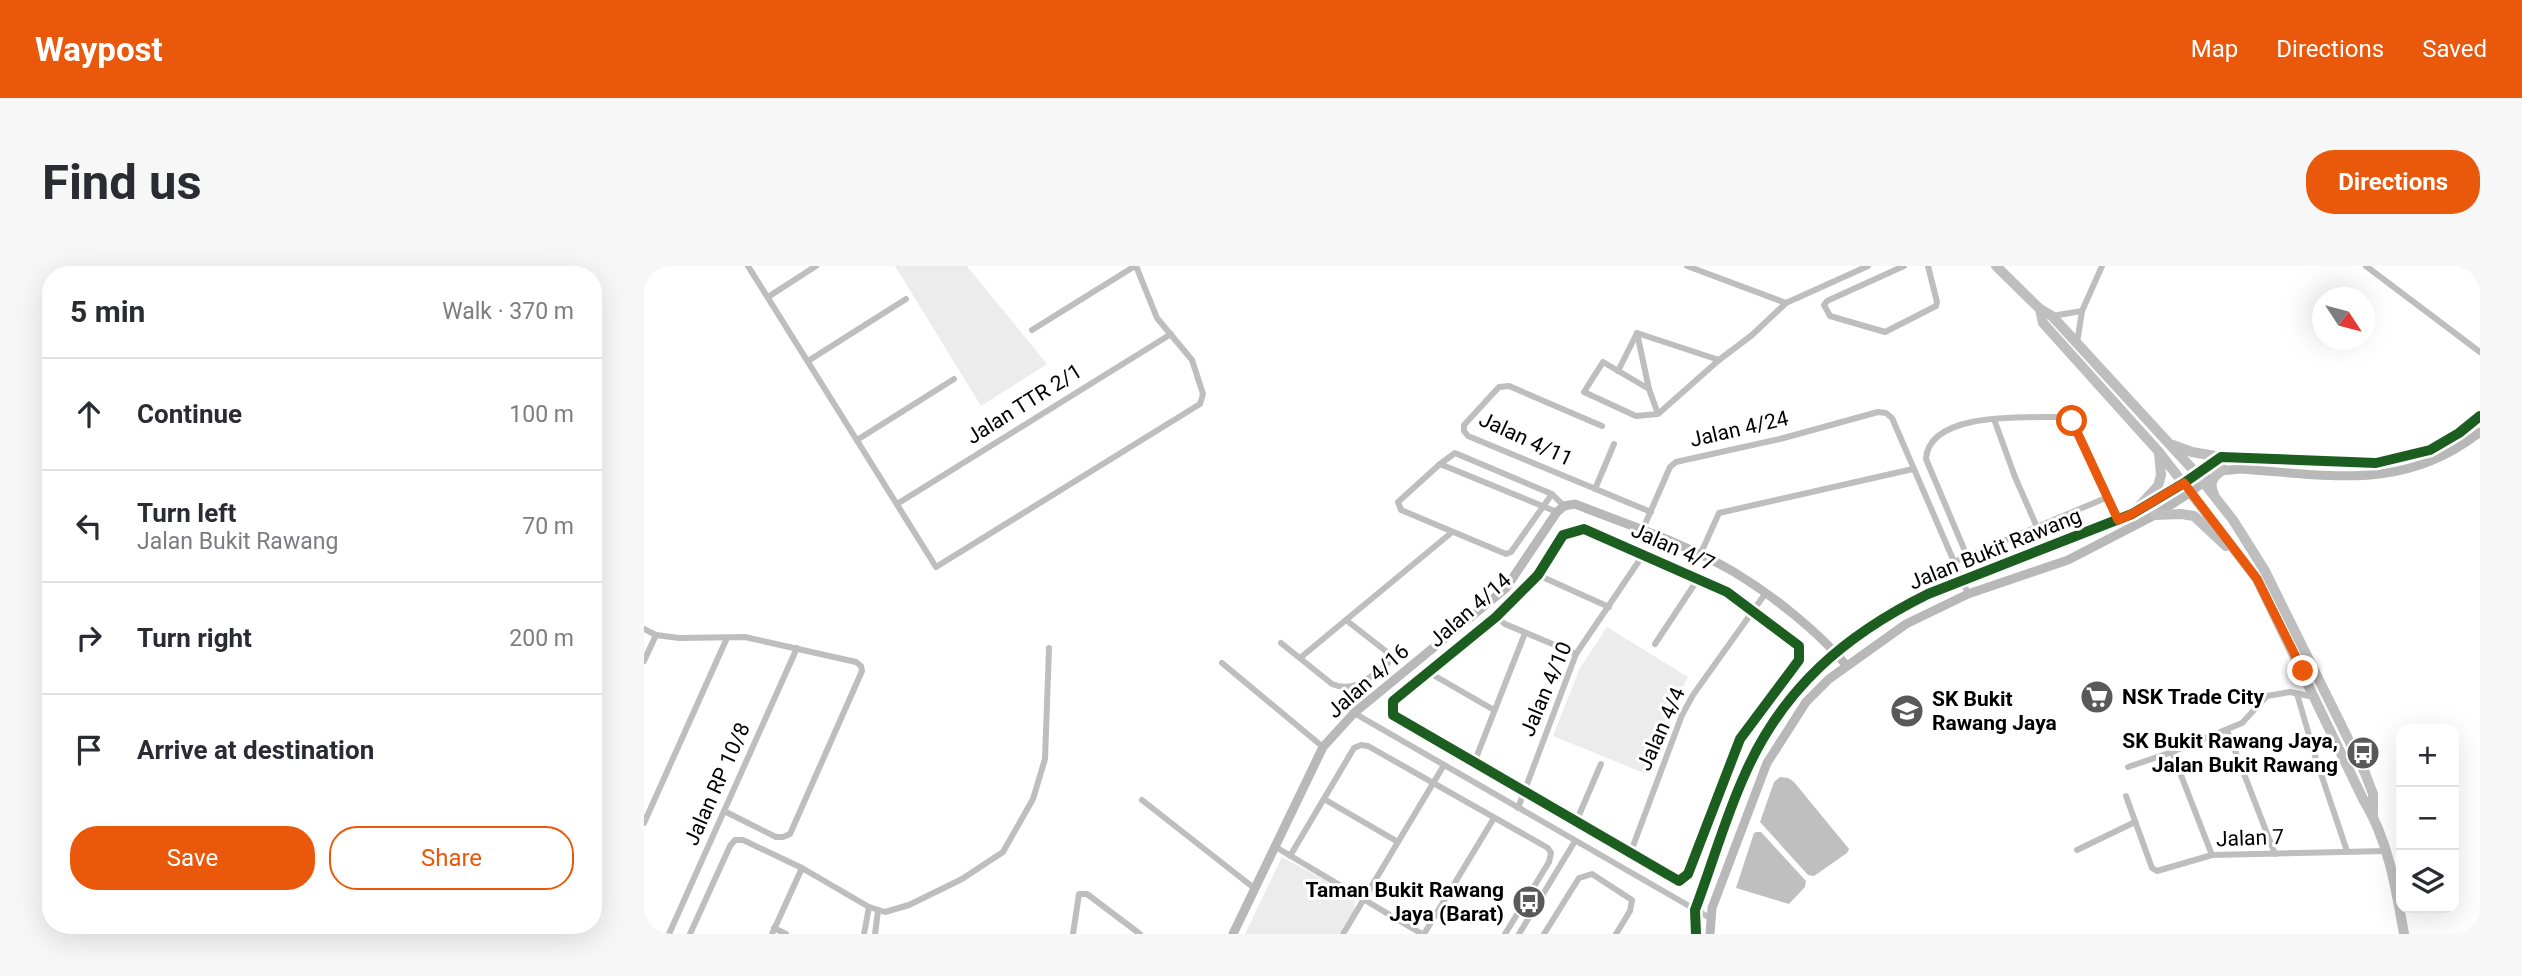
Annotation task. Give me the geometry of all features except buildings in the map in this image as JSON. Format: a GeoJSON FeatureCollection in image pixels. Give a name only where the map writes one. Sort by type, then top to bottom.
{"type":"FeatureCollection","features":[{"type":"Feature","properties":{"kind":"main road"},"geometry":{"type":"LineString","coordinates":[[1996,266],[2039,309],[2052,316],[2196,473],[2251,546],[2365,773],[2373,794],[2373,815]]}},
{"type":"Feature","properties":{"kind":"main road"},"geometry":{"type":"LineString","coordinates":[[2039,309],[2043,323],[2159,452],[2257,579],[2373,815],[2386,851],[2404,934]]}},
{"type":"Feature","properties":{"kind":"main road"},"geometry":{"type":"LineString","coordinates":[[2167,442],[2184,450],[2221,457]]}},
{"type":"Feature","properties":{"kind":"main road"},"geometry":{"type":"LineString","coordinates":[[2132,514],[2158,486],[2161,475],[2159,452]]}},
{"type":"Feature","properties":{"kind":"main road"},"geometry":{"type":"LineString","coordinates":[[2216,498],[2211,484],[2214,477],[2224,469]]}},
{"type":"Feature","properties":{"kind":"main road"},"geometry":{"type":"LineString","coordinates":[[2155,515],[2194,516],[2220,539],[2257,579]]}},
{"type":"Feature","properties":{"kind":"street"},"geometry":{"type":"LineString","coordinates":[[748,266],[936,566],[1200,404],[1203,394],[1192,360],[1153,311],[1136,266],[1032,330]]}},
{"type":"Feature","properties":{"kind":"street"},"geometry":{"type":"LineString","coordinates":[[768,297],[816,266]]}},
{"type":"Feature","properties":{"kind":"street"},"geometry":{"type":"LineString","coordinates":[[1687,266],[1786,303]]}},
{"type":"Feature","properties":{"kind":"street"},"geometry":{"type":"LineString","coordinates":[[1649,389],[1603,362],[1584,392],[1636,416],[1658,414],[1786,303],[1869,266],[1876,279]]}},
{"type":"Feature","properties":{"kind":"street"},"geometry":{"type":"LineString","coordinates":[[1904,266],[1827,301],[1824,310],[1830,316],[1885,332],[1936,306],[1928,266]]}},
{"type":"Feature","properties":{"kind":"street"},"geometry":{"type":"LineString","coordinates":[[2077,344],[2082,311],[2102,266]]}},
{"type":"Feature","properties":{"kind":"street"},"geometry":{"type":"LineString","coordinates":[[2366,266],[2480,352]]}},
{"type":"Feature","properties":{"kind":"street"},"geometry":{"type":"LineString","coordinates":[[808,361],[906,299]]}},
{"type":"Feature","properties":{"kind":"street"},"geometry":{"type":"LineString","coordinates":[[2052,316],[2082,311]]}},
{"type":"Feature","properties":{"kind":"street"},"geometry":{"type":"LineString","coordinates":[[1637,333],[1719,359]]}},
{"type":"Feature","properties":{"kind":"street"},"geometry":{"type":"LineString","coordinates":[[1618,371],[1637,333]]}},
{"type":"Feature","properties":{"kind":"street"},"geometry":{"type":"LineString","coordinates":[[1637,333],[1649,389],[1658,414]]}},
{"type":"Feature","properties":{"kind":"street","name":"Jalan TTR 2/1"},"geometry":{"type":"LineString","coordinates":[[897,504],[1171,334]]}},
{"type":"Feature","properties":{"kind":"street"},"geometry":{"type":"LineString","coordinates":[[857,440],[954,379]]}},
{"type":"Feature","properties":{"kind":"street","name":"Jalan 4/11"},"geometry":{"type":"LineString","coordinates":[[1602,426],[1509,386],[1499,387],[1464,425],[1468,436],[1651,512]]}},
{"type":"Feature","properties":{"kind":"street","name":"Jalan 4/24"},"geometry":{"type":"LineString","coordinates":[[1642,531],[1670,467],[1676,461],[1780,439],[1878,412],[1892,418],[1913,469]]}},
{"type":"Feature","properties":{"kind":"street"},"geometry":{"type":"LineString","coordinates":[[2221,457],[2376,463],[2430,450],[2459,433],[2480,416]]}},
{"type":"Feature","properties":{"kind":"street"},"geometry":{"type":"LineString","coordinates":[[1994,419],[2010,466],[2037,527]]}},
{"type":"Feature","properties":{"kind":"street"},"geometry":{"type":"LineString","coordinates":[[1967,556],[1926,459],[1926,451],[1939,433],[1962,424],[1994,419],[2070,419],[2118,520]]}},
{"type":"Feature","properties":{"kind":"street"},"geometry":{"type":"LineString","coordinates":[[2224,469],[2376,475],[2410,470],[2435,460],[2480,432]]}},
{"type":"Feature","properties":{"kind":"street"},"geometry":{"type":"LineString","coordinates":[[1594,489],[1615,444]]}},
{"type":"Feature","properties":{"kind":"street"},"geometry":{"type":"LineString","coordinates":[[1552,494],[1508,554],[1451,533],[1401,510],[1398,502],[1455,453],[1552,494],[1560,509]]}},
{"type":"Feature","properties":{"kind":"street","name":"Jalan Bukit Rawang"},"geometry":{"type":"LineString","coordinates":[[1710,934],[1710,918],[1768,763],[1806,702],[1846,665],[1906,624],[1968,594],[2077,555],[2155,515],[2188,488],[2196,473],[2221,457]]}},
{"type":"Feature","properties":{"kind":"street"},"geometry":{"type":"LineString","coordinates":[[2349,463],[2349,475]]}},
{"type":"Feature","properties":{"kind":"street"},"geometry":{"type":"LineString","coordinates":[[1440,464],[1544,506],[1560,509],[1575,504],[1700,555],[1734,572],[1765,594],[1814,631],[1846,665]]}},
{"type":"Feature","properties":{"kind":"street"},"geometry":{"type":"LineString","coordinates":[[1700,555],[1719,513],[1913,469],[1968,594]]}},
{"type":"Feature","properties":{"kind":"street","name":"Jalan Bukit Rawang"},"geometry":{"type":"LineString","coordinates":[[1696,934],[1695,910],[1745,774],[1781,709],[1835,651],[1901,607],[1962,579],[2118,520],[2203,482],[2224,469]]}},
{"type":"Feature","properties":{"kind":"street"},"geometry":{"type":"LineString","coordinates":[[1954,562],[2108,498]]}},
{"type":"Feature","properties":{"kind":"street","name":"Jalan 4/16"},"geometry":{"type":"LineString","coordinates":[[1233,934],[1323,747],[1354,713],[1506,588],[1560,509]]}},
{"type":"Feature","properties":{"kind":"street","name":"Jalan 4/7"},"geometry":{"type":"LineString","coordinates":[[1573,532],[1584,529],[1727,592],[1799,646],[1799,660],[1740,739],[1688,874],[1679,881],[1630,854]]}},
{"type":"Feature","properties":{"kind":"street","name":"Jalan 4/14"},"geometry":{"type":"LineString","coordinates":[[1474,763],[1393,715],[1393,701],[1493,620],[1538,575],[1563,535],[1573,532]]}},
{"type":"Feature","properties":{"kind":"street"},"geometry":{"type":"LineString","coordinates":[[1300,658],[1451,533]]}},
{"type":"Feature","properties":{"kind":"street"},"geometry":{"type":"LineString","coordinates":[[2050,547],[2071,549],[2077,555]]}},
{"type":"Feature","properties":{"kind":"street","name":"Jalan 4/10"},"geometry":{"type":"LineString","coordinates":[[1518,808],[1576,654],[1643,555]]}},
{"type":"Feature","properties":{"kind":"street"},"geometry":{"type":"LineString","coordinates":[[1538,575],[1609,607]]}},
{"type":"Feature","properties":{"kind":"street"},"geometry":{"type":"LineString","coordinates":[[1655,644],[1698,579]]}},
{"type":"Feature","properties":{"kind":"street","name":"Jalan 4/4"},"geometry":{"type":"LineString","coordinates":[[1630,854],[1682,715],[1693,695],[1765,594]]}},
{"type":"Feature","properties":{"kind":"street"},"geometry":{"type":"LineString","coordinates":[[1479,610],[1493,620],[1576,654]]}},
{"type":"Feature","properties":{"kind":"street"},"geometry":{"type":"LineString","coordinates":[[1280,643],[1340,688],[1356,687],[1388,663],[1390,657],[1346,620]]}},
{"type":"Feature","properties":{"kind":"street"},"geometry":{"type":"LineString","coordinates":[[644,629],[656,635],[678,638],[745,637],[856,662],[861,666],[862,671],[792,831],[787,836],[776,836],[724,811]]}},
{"type":"Feature","properties":{"kind":"street"},"geometry":{"type":"LineString","coordinates":[[1525,633],[1474,763],[1630,854]]}},
{"type":"Feature","properties":{"kind":"street"},"geometry":{"type":"LineString","coordinates":[[644,661],[656,635]]}},
{"type":"Feature","properties":{"kind":"street"},"geometry":{"type":"LineString","coordinates":[[644,823],[727,638]]}},
{"type":"Feature","properties":{"kind":"street","name":"Jalan RP 10/8"},"geometry":{"type":"LineString","coordinates":[[668,934],[797,648]]}},
{"type":"Feature","properties":{"kind":"street"},"geometry":{"type":"LineString","coordinates":[[690,934],[730,846],[735,841],[743,840],[802,868],[869,907],[891,912],[962,879],[1003,852],[1034,799],[1045,759],[1049,648]]}},
{"type":"Feature","properties":{"kind":"street"},"geometry":{"type":"LineString","coordinates":[[1222,663],[1323,747]]}},
{"type":"Feature","properties":{"kind":"street","name":"Jalan 4/14"},"geometry":{"type":"LineString","coordinates":[[1428,672],[1494,710]]}},
{"type":"Feature","properties":{"kind":"street"},"geometry":{"type":"LineString","coordinates":[[2128,767],[2242,723],[2263,697],[2290,692],[2309,696]]}},
{"type":"Feature","properties":{"kind":"street"},"geometry":{"type":"LineString","coordinates":[[2297,694],[2347,851]]}},
{"type":"Feature","properties":{"kind":"street"},"geometry":{"type":"LineString","coordinates":[[1354,713],[1710,918]]}},
{"type":"Feature","properties":{"kind":"street"},"geometry":{"type":"LineString","coordinates":[[2227,730],[2275,854]]}},
{"type":"Feature","properties":{"kind":"street"},"geometry":{"type":"LineString","coordinates":[[1290,856],[1354,748],[1360,745],[1368,746],[1548,848],[1549,862],[1505,934]]}},
{"type":"Feature","properties":{"kind":"street"},"geometry":{"type":"LineString","coordinates":[[2172,752],[2212,855]]}},
{"type":"Feature","properties":{"kind":"street"},"geometry":{"type":"LineString","coordinates":[[1576,822],[1601,764]]}},
{"type":"Feature","properties":{"kind":"street"},"geometry":{"type":"LineString","coordinates":[[1343,934],[1444,765]]}},
{"type":"Feature","properties":{"kind":"street","name":"Jalan 7"},"geometry":{"type":"LineString","coordinates":[[2126,796],[2152,868],[2157,871],[2212,855],[2386,851]]}},
{"type":"Feature","properties":{"kind":"street"},"geometry":{"type":"LineString","coordinates":[[1324,799],[1398,842]]}},
{"type":"Feature","properties":{"kind":"street"},"geometry":{"type":"LineString","coordinates":[[1142,800],[1254,888]]}},
{"type":"Feature","properties":{"kind":"street"},"geometry":{"type":"LineString","coordinates":[[1274,846],[1423,934],[1493,818]]}},
{"type":"Feature","properties":{"kind":"street"},"geometry":{"type":"LineString","coordinates":[[2077,850],[2135,822]]}},
{"type":"Feature","properties":{"kind":"street"},"geometry":{"type":"LineString","coordinates":[[1519,934],[1575,841]]}},
{"type":"Feature","properties":{"kind":"street"},"geometry":{"type":"LineString","coordinates":[[786,934],[773,931],[802,868]]}},
{"type":"Feature","properties":{"kind":"street"},"geometry":{"type":"LineString","coordinates":[[1544,934],[1579,878],[1585,874],[1592,874],[1632,900],[1632,905],[1616,934]]}},
{"type":"Feature","properties":{"kind":"street"},"geometry":{"type":"LineString","coordinates":[[1073,934],[1079,894],[1087,894],[1140,934]]}},
{"type":"Feature","properties":{"kind":"street"},"geometry":{"type":"LineString","coordinates":[[864,934],[869,907]]}},
{"type":"Feature","properties":{"kind":"street"},"geometry":{"type":"LineString","coordinates":[[875,934],[878,911]]}},
{"type":"Feature","properties":{"kind":"shaded area"},"geometry":{"type":"Polygon","coordinates":[[[895,266],[967,266],[1047,364],[981,406],[895,266]]]}},
{"type":"Feature","properties":{"kind":"shaded area"},"geometry":{"type":"Polygon","coordinates":[[[1607,627],[1688,677],[1664,722],[1644,773],[1553,736],[1579,670],[1607,627]]]}},
{"type":"Feature","properties":{"kind":"shaded area"},"geometry":{"type":"Polygon","coordinates":[[[1780,777],[1794,782],[1849,849],[1814,876],[1808,875],[1760,822],[1774,782],[1780,777]]]}},
{"type":"Feature","properties":{"kind":"shaded area"},"geometry":{"type":"Polygon","coordinates":[[[1761,832],[1806,881],[1805,887],[1789,904],[1736,888],[1754,833],[1761,832]]]}},
{"type":"Feature","properties":{"kind":"shaded area"},"geometry":{"type":"Polygon","coordinates":[[[1282,857],[1354,896],[1355,908],[1339,934],[1245,934],[1282,857]]]}},
{"type":"Feature","properties":{"kind":"cycle path"},"geometry":{"type":"LineString","coordinates":[[1696,934],[1695,910],[1731,807],[1760,743],[1798,690],[1820,667],[1870,627],[1928,594],[2132,514],[2221,457],[2376,463],[2430,450],[2459,433],[2480,416]]}},
{"type":"Feature","properties":{"kind":"cycle path"},"geometry":{"type":"LineString","coordinates":[[1584,529],[1727,592],[1799,646],[1799,660],[1740,739],[1688,874],[1679,881],[1393,715],[1393,701],[1496,617],[1538,575],[1563,535],[1584,529]]}},
{"type":"Feature","properties":{"kind":"place","name":"NSK Trade City"},"geometry":{"type":"Point","coordinates":[2097,697]}},
{"type":"Feature","properties":{"kind":"place","name":"SK Bukit Rawang Jaya"},"geometry":{"type":"Point","coordinates":[1907,711]}},
{"type":"Feature","properties":{"kind":"place","name":"SK Bukit Rawang Jaya, Jalan Bukit Rawang"},"geometry":{"type":"Point","coordinates":[2363,753]}},
{"type":"Feature","properties":{"kind":"place","name":"Taman Bukit Rawang Jaya (Barat)"},"geometry":{"type":"Point","coordinates":[1529,902]}},
{"type":"Feature","properties":{"kind":"route"},"geometry":{"type":"LineString","coordinates":[[2072,421],[2118,520],[2184,483],[2257,579],[2303,671]]}}]}
